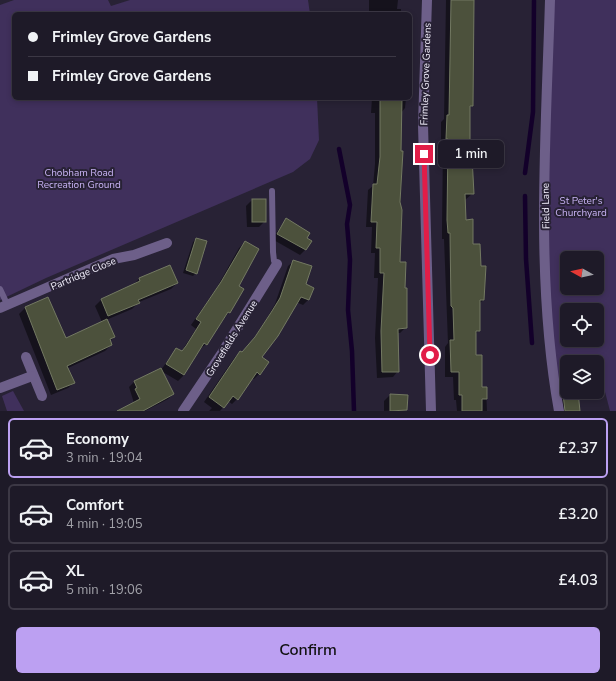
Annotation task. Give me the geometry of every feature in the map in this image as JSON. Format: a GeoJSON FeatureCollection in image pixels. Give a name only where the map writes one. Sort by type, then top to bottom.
{"type":"FeatureCollection","features":[{"type":"Feature","properties":{"kind":"street","name":"Frimley Grove Gardens"},"geometry":{"type":"LineString","coordinates":[[427,0],[424,125],[431,411]]}},
{"type":"Feature","properties":{"kind":"street","name":"Field Lane"},"geometry":{"type":"LineString","coordinates":[[550,0],[544,195],[547,303],[555,388],[559,411]]}},
{"type":"Feature","properties":{"kind":"street","name":"Partridge Close"},"geometry":{"type":"LineString","coordinates":[[4,306],[113,259],[134,255],[167,243]]}},
{"type":"Feature","properties":{"kind":"street","name":"Grovefields Avenue"},"geometry":{"type":"LineString","coordinates":[[183,411],[222,353],[277,264]]}},
{"type":"Feature","properties":{"kind":"street"},"geometry":{"type":"LineString","coordinates":[[26,357],[32,376],[42,396]]}},
{"type":"Feature","properties":{"kind":"street"},"geometry":{"type":"LineString","coordinates":[[0,388],[32,376]]}},
{"type":"Feature","properties":{"kind":"lane"},"geometry":{"type":"LineString","coordinates":[[272,191],[272,252],[274,261],[277,264]]}},
{"type":"Feature","properties":{"kind":"lane"},"geometry":{"type":"LineString","coordinates":[[0,289],[4,306]]}},
{"type":"Feature","properties":{"kind":"green space","name":"Chobham Road Recreation Ground"},"geometry":{"type":"Polygon","coordinates":[[[14,0],[108,0],[111,6],[130,0],[308,0],[310,12],[12,12],[12,100],[317,100],[319,140],[310,159],[293,172],[46,278],[0,300],[0,5],[14,0]]]}},
{"type":"Feature","properties":{"kind":"green space","name":"St Peter's Churchyard"},"geometry":{"type":"Polygon","coordinates":[[[553,0],[616,0],[616,411],[610,411],[604,388],[604,355],[560,355],[560,389],[557,389],[549,293],[546,202],[553,0]]]}},
{"type":"Feature","properties":{"kind":"green space"},"geometry":{"type":"Polygon","coordinates":[[[13,391],[24,411],[7,411],[2,396],[13,391]]]}},
{"type":"Feature","properties":{"kind":"building"},"geometry":{"type":"Polygon","coordinates":[[[451,0],[474,0],[473,106],[470,106],[470,157],[472,157],[474,194],[465,194],[466,220],[473,219],[473,244],[480,244],[481,266],[486,266],[484,300],[480,300],[480,331],[476,331],[476,355],[482,355],[482,387],[487,387],[487,399],[482,399],[482,411],[462,411],[462,395],[459,395],[459,372],[451,372],[450,340],[454,340],[453,308],[451,306],[450,233],[448,233],[447,220],[448,139],[446,139],[447,115],[449,115],[451,0]]]}},
{"type":"Feature","properties":{"kind":"building"},"geometry":{"type":"Polygon","coordinates":[[[380,100],[402,100],[401,151],[403,151],[400,202],[402,210],[400,262],[406,262],[405,288],[407,288],[407,328],[398,329],[399,372],[382,372],[381,331],[384,273],[380,273],[380,248],[376,248],[377,222],[371,222],[373,184],[377,184],[380,157],[380,100]]]}},
{"type":"Feature","properties":{"kind":"building"},"geometry":{"type":"Polygon","coordinates":[[[252,199],[266,199],[266,222],[252,222],[252,199]]]}},
{"type":"Feature","properties":{"kind":"building"},"geometry":{"type":"Polygon","coordinates":[[[286,218],[310,233],[307,238],[312,241],[306,250],[277,234],[286,218]]]}},
{"type":"Feature","properties":{"kind":"building"},"geometry":{"type":"Polygon","coordinates":[[[196,238],[207,241],[197,274],[186,270],[196,238]]]}},
{"type":"Feature","properties":{"kind":"building"},"geometry":{"type":"Polygon","coordinates":[[[245,241],[259,249],[239,286],[244,289],[230,313],[228,312],[207,345],[204,343],[184,375],[166,364],[176,348],[182,351],[186,346],[201,322],[196,319],[221,282],[245,241]]]}},
{"type":"Feature","properties":{"kind":"building"},"geometry":{"type":"Polygon","coordinates":[[[293,260],[312,266],[306,284],[314,288],[309,300],[301,297],[278,336],[262,357],[269,362],[260,375],[257,372],[238,400],[233,396],[224,408],[209,397],[240,351],[242,352],[255,337],[280,298],[293,260]]]}},
{"type":"Feature","properties":{"kind":"building"},"geometry":{"type":"Polygon","coordinates":[[[170,265],[178,283],[138,300],[140,303],[108,316],[101,299],[140,281],[139,278],[170,265]]]}},
{"type":"Feature","properties":{"kind":"building"},"geometry":{"type":"Polygon","coordinates":[[[48,297],[66,338],[107,319],[115,337],[110,339],[112,345],[67,366],[75,383],[57,390],[25,307],[48,297]]]}},
{"type":"Feature","properties":{"kind":"building"},"geometry":{"type":"Polygon","coordinates":[[[161,368],[174,394],[143,411],[117,411],[140,399],[135,389],[137,388],[134,381],[161,368]]]}},
{"type":"Feature","properties":{"kind":"building"},"geometry":{"type":"Polygon","coordinates":[[[390,394],[408,395],[407,410],[390,411],[390,394]]]}},
{"type":"Feature","properties":{"kind":"building"},"geometry":{"type":"Polygon","coordinates":[[[564,399],[579,399],[580,411],[565,411],[564,399]]]}},
{"type":"Feature","properties":{"kind":"waterway"},"geometry":{"type":"LineString","coordinates":[[525,173],[533,112],[534,1]]}},
{"type":"Feature","properties":{"kind":"waterway"},"geometry":{"type":"LineString","coordinates":[[339,149],[350,205],[347,224],[350,260],[348,310],[352,351],[354,411]]}},
{"type":"Feature","properties":{"kind":"waterway"},"geometry":{"type":"LineString","coordinates":[[525,196],[526,259],[532,343]]}},
{"type":"Feature","properties":{"kind":"route"},"geometry":{"type":"LineString","coordinates":[[424,154],[430,355]]}}]}
